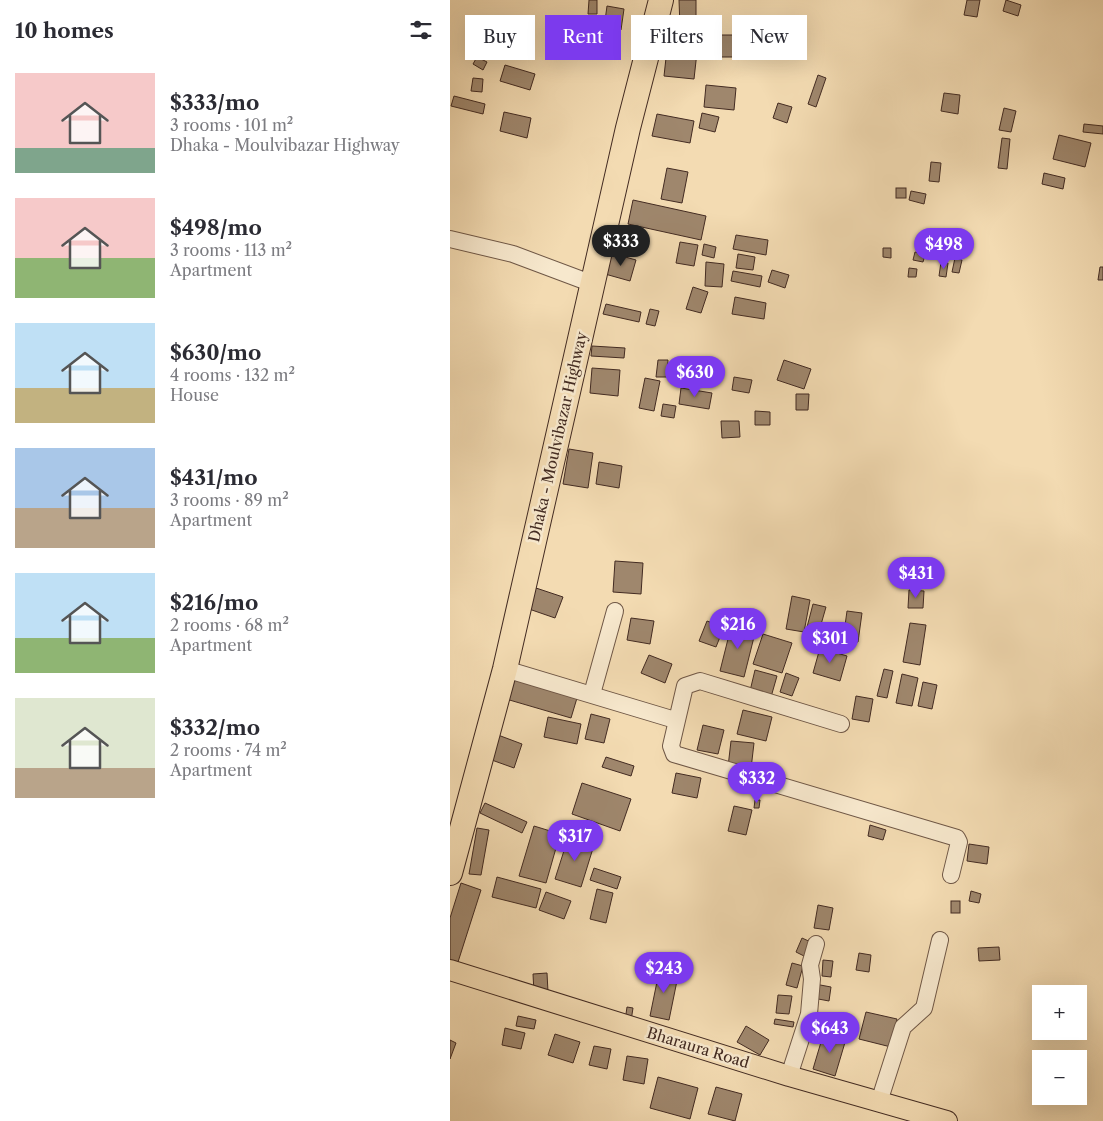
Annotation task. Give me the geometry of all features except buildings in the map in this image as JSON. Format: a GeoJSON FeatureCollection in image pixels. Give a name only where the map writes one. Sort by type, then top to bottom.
{"type":"FeatureCollection","features":[{"type":"Feature","properties":{"kind":"highway","name":"Dhaka - Moulvibazar Highway"},"geometry":{"type":"LineString","coordinates":[[450,873],[505,668],[628,128],[661,0]]}},
{"type":"Feature","properties":{"kind":"main road","name":"Bharaura Road"},"geometry":{"type":"LineString","coordinates":[[450,970],[790,1076],[947,1121]]}},
{"type":"Feature","properties":{"kind":"street"},"geometry":{"type":"LineString","coordinates":[[450,239],[513,254],[593,284]]}},
{"type":"Feature","properties":{"kind":"street"},"geometry":{"type":"LineString","coordinates":[[592,694],[615,611]]}},
{"type":"Feature","properties":{"kind":"street"},"geometry":{"type":"LineString","coordinates":[[505,668],[675,720]]}},
{"type":"Feature","properties":{"kind":"street"},"geometry":{"type":"LineString","coordinates":[[841,724],[700,681],[685,686],[675,720],[671,746],[674,754],[957,838],[959,842],[951,875]]}},
{"type":"Feature","properties":{"kind":"street"},"geometry":{"type":"LineString","coordinates":[[879,1102],[904,1027],[924,1008],[940,940]]}},
{"type":"Feature","properties":{"kind":"street"},"geometry":{"type":"LineString","coordinates":[[790,1076],[809,1014],[812,978],[810,965],[816,944]]}}]}
